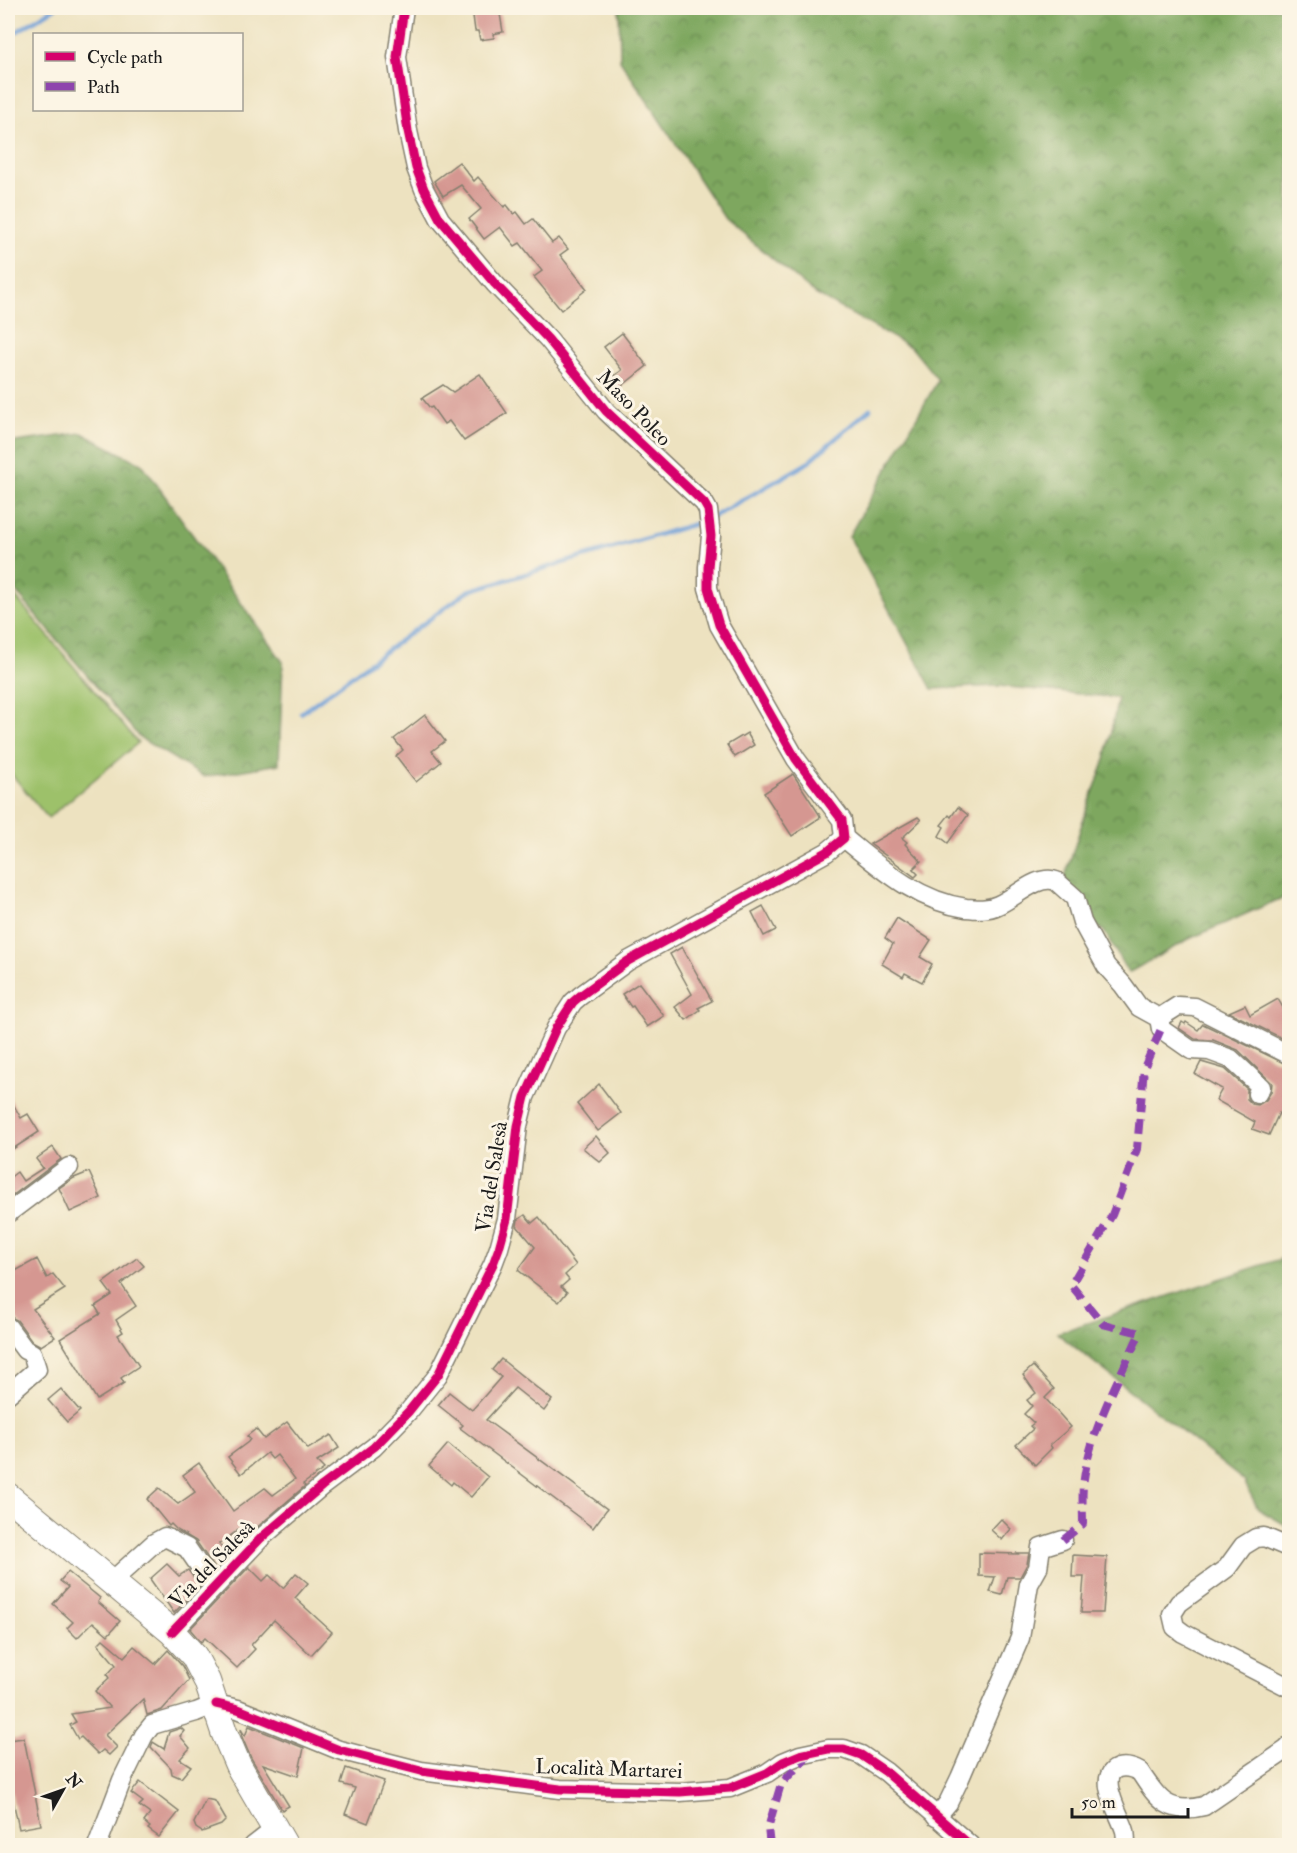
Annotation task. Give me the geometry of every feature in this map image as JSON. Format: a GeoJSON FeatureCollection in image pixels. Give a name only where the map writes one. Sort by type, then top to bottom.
{"type":"FeatureCollection","features":[{"type":"Feature","properties":{"kind":"street","name":"Maso Poleo"},"geometry":{"type":"LineString","coordinates":[[404,8],[397,57],[408,131],[416,168],[424,189],[440,219],[495,285],[548,339],[606,411],[704,503],[708,510],[709,521],[708,588],[718,625],[796,759],[842,820],[844,838]]}},
{"type":"Feature","properties":{"kind":"street"},"geometry":{"type":"LineString","coordinates":[[844,838],[894,878],[918,893],[958,907],[978,909],[997,906],[1040,881],[1053,879],[1076,898],[1082,922],[1106,966],[1139,1007],[1159,1018]]}},
{"type":"Feature","properties":{"kind":"street","name":"Via del Salesà"},"geometry":{"type":"LineString","coordinates":[[171,1632],[261,1538],[322,1486],[374,1447],[409,1411],[438,1375],[493,1264],[507,1219],[518,1126],[525,1097],[556,1028],[573,1002],[627,961],[827,852],[844,838]]}},
{"type":"Feature","properties":{"kind":"street"},"geometry":{"type":"LineString","coordinates":[[1159,1018],[1178,1006],[1196,1007],[1290,1054]]}},
{"type":"Feature","properties":{"kind":"street"},"geometry":{"type":"LineString","coordinates":[[1159,1018],[1161,1029],[1191,1050],[1209,1051],[1231,1059],[1261,1087],[1257,1094]]}},
{"type":"Feature","properties":{"kind":"street"},"geometry":{"type":"LineString","coordinates":[[8,1213],[69,1167]]}},
{"type":"Feature","properties":{"kind":"street"},"geometry":{"type":"LineString","coordinates":[[8,1327],[25,1350],[32,1353],[37,1369],[8,1394]]}},
{"type":"Feature","properties":{"kind":"street"},"geometry":{"type":"LineString","coordinates":[[8,1496],[171,1632],[194,1656],[216,1704],[224,1732],[238,1765],[280,1837],[253,1845]]}},
{"type":"Feature","properties":{"kind":"street"},"geometry":{"type":"LineString","coordinates":[[111,1582],[154,1543],[165,1537],[187,1548],[214,1587]]}},
{"type":"Feature","properties":{"kind":"street"},"geometry":{"type":"LineString","coordinates":[[1290,1548],[1264,1537],[1249,1541],[1219,1575],[1179,1603],[1172,1614],[1175,1627],[1183,1633],[1290,1688]]}},
{"type":"Feature","properties":{"kind":"street"},"geometry":{"type":"LineString","coordinates":[[936,1816],[948,1803],[1020,1638],[1029,1584],[1038,1568],[1041,1548],[1064,1540]]}},
{"type":"Feature","properties":{"kind":"street"},"geometry":{"type":"LineString","coordinates":[[97,1845],[122,1780],[152,1725],[216,1704]]}},
{"type":"Feature","properties":{"kind":"street","name":"Località Martarei"},"geometry":{"type":"LineString","coordinates":[[216,1704],[238,1709],[339,1750],[421,1770],[560,1789],[680,1792],[730,1788],[800,1755],[820,1750],[844,1749],[861,1755],[886,1772],[971,1845]]}},
{"type":"Feature","properties":{"kind":"street"},"geometry":{"type":"LineString","coordinates":[[1126,1845],[1125,1831],[1108,1787],[1109,1777],[1114,1769],[1123,1767],[1140,1772],[1161,1800],[1172,1807],[1191,1809],[1204,1806],[1290,1746]]}},
{"type":"Feature","properties":{"kind":"green space"},"geometry":{"type":"Polygon","coordinates":[[[619,8],[1289,8],[1289,895],[1189,939],[1128,973],[1104,931],[1079,915],[1065,877],[1105,760],[1118,698],[999,686],[932,689],[849,536],[938,380],[912,348],[815,294],[725,219],[620,60],[619,8]]]}},
{"type":"Feature","properties":{"kind":"green space"},"geometry":{"type":"Polygon","coordinates":[[[82,433],[143,465],[283,662],[279,764],[204,777],[140,738],[8,582],[8,443],[82,433]]]}},
{"type":"Feature","properties":{"kind":"green space"},"geometry":{"type":"Polygon","coordinates":[[[8,588],[138,743],[48,818],[8,770],[8,588]]]}},
{"type":"Feature","properties":{"kind":"green space"},"geometry":{"type":"Polygon","coordinates":[[[1290,1256],[1289,1527],[1258,1509],[1244,1481],[1057,1333],[1290,1256]]]}},
{"type":"Feature","properties":{"kind":"building"},"geometry":{"type":"Polygon","coordinates":[[[472,8],[499,8],[503,32],[493,34],[494,38],[480,40],[478,31],[475,31],[472,8]]]}},
{"type":"Feature","properties":{"kind":"building"},"geometry":{"type":"Polygon","coordinates":[[[459,162],[474,181],[478,177],[504,207],[507,205],[514,214],[517,212],[526,224],[533,219],[552,243],[559,238],[568,249],[560,255],[587,289],[561,310],[534,277],[542,271],[520,243],[515,246],[500,227],[484,239],[469,219],[481,209],[461,185],[443,196],[434,181],[459,162]]]}},
{"type":"Feature","properties":{"kind":"building"},"geometry":{"type":"Polygon","coordinates":[[[622,333],[647,366],[617,390],[609,380],[622,370],[604,347],[622,333]]]}},
{"type":"Feature","properties":{"kind":"building"},"geometry":{"type":"Polygon","coordinates":[[[480,374],[507,413],[464,441],[449,421],[444,424],[432,407],[430,408],[422,398],[443,385],[453,392],[480,374]]]}},
{"type":"Feature","properties":{"kind":"building"},"geometry":{"type":"Polygon","coordinates":[[[425,715],[445,741],[432,751],[441,762],[416,782],[396,756],[403,750],[394,739],[425,715]]]}},
{"type":"Feature","properties":{"kind":"building"},"geometry":{"type":"Polygon","coordinates":[[[747,733],[754,745],[735,757],[727,745],[747,733]]]}},
{"type":"Feature","properties":{"kind":"building"},"geometry":{"type":"Polygon","coordinates":[[[793,774],[821,817],[792,836],[764,793],[793,774]]]}},
{"type":"Feature","properties":{"kind":"building"},"geometry":{"type":"Polygon","coordinates":[[[958,807],[968,815],[948,843],[939,836],[944,827],[941,825],[958,807]]]}},
{"type":"Feature","properties":{"kind":"building"},"geometry":{"type":"Polygon","coordinates":[[[918,817],[921,820],[902,838],[921,861],[913,869],[918,874],[915,877],[870,844],[918,817]]]}},
{"type":"Feature","properties":{"kind":"building"},"geometry":{"type":"Polygon","coordinates":[[[763,906],[776,930],[764,936],[752,912],[763,906]]]}},
{"type":"Feature","properties":{"kind":"building"},"geometry":{"type":"Polygon","coordinates":[[[897,918],[931,940],[920,957],[932,964],[922,982],[905,973],[903,977],[882,964],[893,944],[885,938],[897,918]]]}},
{"type":"Feature","properties":{"kind":"building"},"geometry":{"type":"Polygon","coordinates":[[[682,947],[712,1001],[698,1008],[700,1010],[686,1020],[675,1007],[692,994],[670,954],[682,947]]]}},
{"type":"Feature","properties":{"kind":"building"},"geometry":{"type":"Polygon","coordinates":[[[639,983],[664,1016],[647,1027],[622,994],[639,983]]]}},
{"type":"Feature","properties":{"kind":"building"},"geometry":{"type":"Polygon","coordinates":[[[1278,999],[1290,1020],[1290,1042],[1229,1012],[1245,1005],[1250,1015],[1278,999]]]}},
{"type":"Feature","properties":{"kind":"building"},"geometry":{"type":"Polygon","coordinates":[[[1182,1022],[1198,1030],[1203,1024],[1290,1066],[1290,1118],[1279,1113],[1269,1135],[1252,1129],[1255,1122],[1216,1100],[1222,1089],[1195,1074],[1201,1062],[1225,1069],[1247,1089],[1247,1099],[1252,1104],[1258,1105],[1266,1100],[1271,1092],[1272,1083],[1238,1050],[1213,1040],[1195,1039],[1179,1028],[1182,1022]]]}},
{"type":"Feature","properties":{"kind":"building"},"geometry":{"type":"Polygon","coordinates":[[[599,1084],[621,1113],[598,1131],[577,1104],[599,1084]]]}},
{"type":"Feature","properties":{"kind":"building"},"geometry":{"type":"Polygon","coordinates":[[[8,1095],[21,1118],[28,1114],[39,1132],[8,1152],[8,1095]]]}},
{"type":"Feature","properties":{"kind":"building"},"geometry":{"type":"Polygon","coordinates":[[[596,1136],[610,1153],[600,1162],[583,1148],[596,1136]]]}},
{"type":"Feature","properties":{"kind":"building"},"geometry":{"type":"Polygon","coordinates":[[[53,1147],[61,1159],[8,1199],[8,1179],[17,1172],[23,1181],[43,1168],[36,1159],[53,1147]]]}},
{"type":"Feature","properties":{"kind":"building"},"geometry":{"type":"Polygon","coordinates":[[[89,1172],[101,1198],[70,1212],[59,1188],[89,1172]]]}},
{"type":"Feature","properties":{"kind":"building"},"geometry":{"type":"Polygon","coordinates":[[[525,1215],[532,1223],[539,1217],[576,1265],[565,1275],[569,1280],[561,1287],[567,1292],[559,1302],[518,1270],[535,1247],[517,1226],[518,1220],[525,1215]]]}},
{"type":"Feature","properties":{"kind":"building"},"geometry":{"type":"Polygon","coordinates":[[[137,1258],[144,1266],[121,1284],[136,1306],[116,1320],[123,1332],[118,1335],[139,1366],[121,1378],[124,1383],[97,1400],[60,1339],[100,1314],[95,1306],[112,1295],[103,1283],[137,1258]]]}},
{"type":"Feature","properties":{"kind":"building"},"geometry":{"type":"Polygon","coordinates":[[[37,1259],[47,1278],[53,1274],[65,1289],[33,1309],[55,1337],[41,1346],[32,1341],[17,1320],[8,1316],[8,1275],[37,1259]]]}},
{"type":"Feature","properties":{"kind":"building"},"geometry":{"type":"Polygon","coordinates":[[[501,1359],[552,1400],[544,1411],[515,1388],[486,1420],[607,1509],[593,1528],[460,1428],[463,1425],[438,1405],[449,1392],[472,1410],[501,1377],[492,1370],[501,1359]]]}},
{"type":"Feature","properties":{"kind":"building"},"geometry":{"type":"Polygon","coordinates":[[[1033,1366],[1054,1389],[1045,1398],[1071,1427],[1050,1445],[1052,1448],[1035,1465],[1016,1445],[1033,1429],[1030,1426],[1034,1423],[1024,1414],[1032,1406],[1027,1400],[1036,1393],[1023,1375],[1033,1366]]]}},
{"type":"Feature","properties":{"kind":"building"},"geometry":{"type":"Polygon","coordinates":[[[61,1389],[80,1411],[67,1422],[48,1400],[61,1389]]]}},
{"type":"Feature","properties":{"kind":"building"},"geometry":{"type":"Polygon","coordinates":[[[287,1422],[308,1449],[331,1435],[339,1448],[317,1462],[324,1469],[303,1484],[305,1486],[247,1536],[241,1528],[219,1544],[228,1556],[216,1570],[196,1541],[171,1524],[169,1526],[147,1499],[159,1488],[178,1504],[195,1492],[183,1475],[199,1463],[233,1511],[265,1488],[273,1495],[295,1479],[277,1455],[272,1459],[267,1453],[241,1474],[228,1457],[248,1442],[250,1439],[247,1436],[256,1429],[264,1439],[287,1422]]]}},
{"type":"Feature","properties":{"kind":"building"},"geometry":{"type":"Polygon","coordinates":[[[448,1444],[488,1477],[471,1497],[453,1482],[451,1485],[429,1466],[448,1444]]]}},
{"type":"Feature","properties":{"kind":"building"},"geometry":{"type":"Polygon","coordinates":[[[1001,1519],[1011,1529],[1002,1540],[991,1530],[1001,1519]]]}},
{"type":"Feature","properties":{"kind":"building"},"geometry":{"type":"Polygon","coordinates":[[[979,1553],[1029,1553],[1027,1564],[1020,1577],[1007,1577],[1002,1595],[990,1592],[995,1577],[979,1576],[979,1553]]]}},
{"type":"Feature","properties":{"kind":"building"},"geometry":{"type":"Polygon","coordinates":[[[1073,1555],[1107,1557],[1103,1613],[1081,1613],[1084,1577],[1072,1577],[1073,1555]]]}},
{"type":"Feature","properties":{"kind":"building"},"geometry":{"type":"Polygon","coordinates":[[[167,1564],[179,1576],[188,1570],[200,1586],[174,1613],[150,1579],[167,1564]]]}},
{"type":"Feature","properties":{"kind":"building"},"geometry":{"type":"Polygon","coordinates":[[[249,1567],[263,1581],[269,1575],[283,1588],[296,1573],[308,1583],[295,1598],[332,1632],[311,1655],[274,1620],[251,1645],[255,1649],[237,1668],[205,1638],[201,1642],[190,1629],[249,1567]]]}},
{"type":"Feature","properties":{"kind":"building"},"geometry":{"type":"Polygon","coordinates":[[[68,1572],[100,1598],[98,1602],[120,1621],[108,1635],[93,1622],[77,1638],[67,1628],[73,1622],[53,1604],[68,1587],[60,1581],[68,1572]]]}},
{"type":"Feature","properties":{"kind":"building"},"geometry":{"type":"Polygon","coordinates":[[[103,1639],[124,1657],[134,1646],[155,1664],[168,1650],[182,1666],[189,1680],[162,1710],[147,1715],[143,1699],[105,1735],[117,1747],[109,1755],[103,1750],[98,1754],[81,1737],[78,1739],[70,1725],[76,1722],[71,1714],[110,1708],[95,1691],[109,1678],[107,1675],[116,1665],[98,1644],[103,1639]]]}},
{"type":"Feature","properties":{"kind":"building"},"geometry":{"type":"Polygon","coordinates":[[[249,1726],[304,1748],[298,1776],[263,1764],[289,1806],[282,1810],[251,1758],[242,1737],[241,1729],[245,1736],[249,1726]]]}},
{"type":"Feature","properties":{"kind":"building"},"geometry":{"type":"Polygon","coordinates":[[[181,1728],[184,1731],[180,1736],[190,1748],[180,1759],[191,1766],[181,1778],[172,1774],[171,1768],[151,1747],[153,1742],[164,1749],[169,1732],[181,1728]]]}},
{"type":"Feature","properties":{"kind":"building"},"geometry":{"type":"Polygon","coordinates":[[[24,1738],[41,1825],[19,1829],[8,1776],[8,1740],[24,1738]]]}},
{"type":"Feature","properties":{"kind":"building"},"geometry":{"type":"Polygon","coordinates":[[[346,1768],[384,1781],[368,1823],[345,1814],[355,1788],[341,1784],[346,1768]]]}},
{"type":"Feature","properties":{"kind":"building"},"geometry":{"type":"Polygon","coordinates":[[[140,1782],[179,1812],[159,1837],[148,1829],[150,1827],[144,1822],[150,1814],[139,1806],[143,1802],[131,1793],[140,1782]]]}},
{"type":"Feature","properties":{"kind":"building"},"geometry":{"type":"Polygon","coordinates":[[[206,1799],[215,1801],[226,1820],[221,1825],[202,1832],[196,1828],[194,1823],[206,1799]]]}},
{"type":"Feature","properties":{"kind":"waterway"},"geometry":{"type":"LineString","coordinates":[[8,37],[55,8]]}},
{"type":"Feature","properties":{"kind":"waterway"},"geometry":{"type":"LineString","coordinates":[[713,517],[806,464],[870,409]]}},
{"type":"Feature","properties":{"kind":"waterway"},"geometry":{"type":"LineString","coordinates":[[301,713],[468,591],[705,521]]}},
{"type":"Feature","properties":{"kind":"marked path"},"geometry":{"type":"LineString","coordinates":[[1063,1540],[1083,1524],[1083,1486],[1091,1446],[1140,1333],[1103,1324],[1071,1285],[1112,1215],[1137,1149],[1144,1068],[1161,1029]]}},
{"type":"Feature","properties":{"kind":"marked path"},"geometry":{"type":"LineString","coordinates":[[770,1846],[768,1828],[781,1784],[808,1756]]}},
{"type":"Feature","properties":{"kind":"cycle path"},"geometry":{"type":"LineString","coordinates":[[172,1632],[261,1538],[322,1486],[374,1447],[409,1411],[438,1375],[499,1248],[507,1219],[518,1126],[525,1097],[556,1028],[573,1002],[628,961],[827,852],[844,838],[842,820],[796,759],[719,625],[708,588],[711,536],[708,510],[704,503],[606,411],[548,339],[495,284],[440,219],[424,189],[416,168],[408,131],[397,57],[404,8]]}},
{"type":"Feature","properties":{"kind":"cycle path"},"geometry":{"type":"LineString","coordinates":[[216,1704],[238,1709],[339,1750],[421,1771],[560,1789],[680,1792],[730,1788],[767,1773],[783,1762],[800,1755],[828,1749],[844,1749],[861,1755],[886,1772],[971,1846]]}}]}
